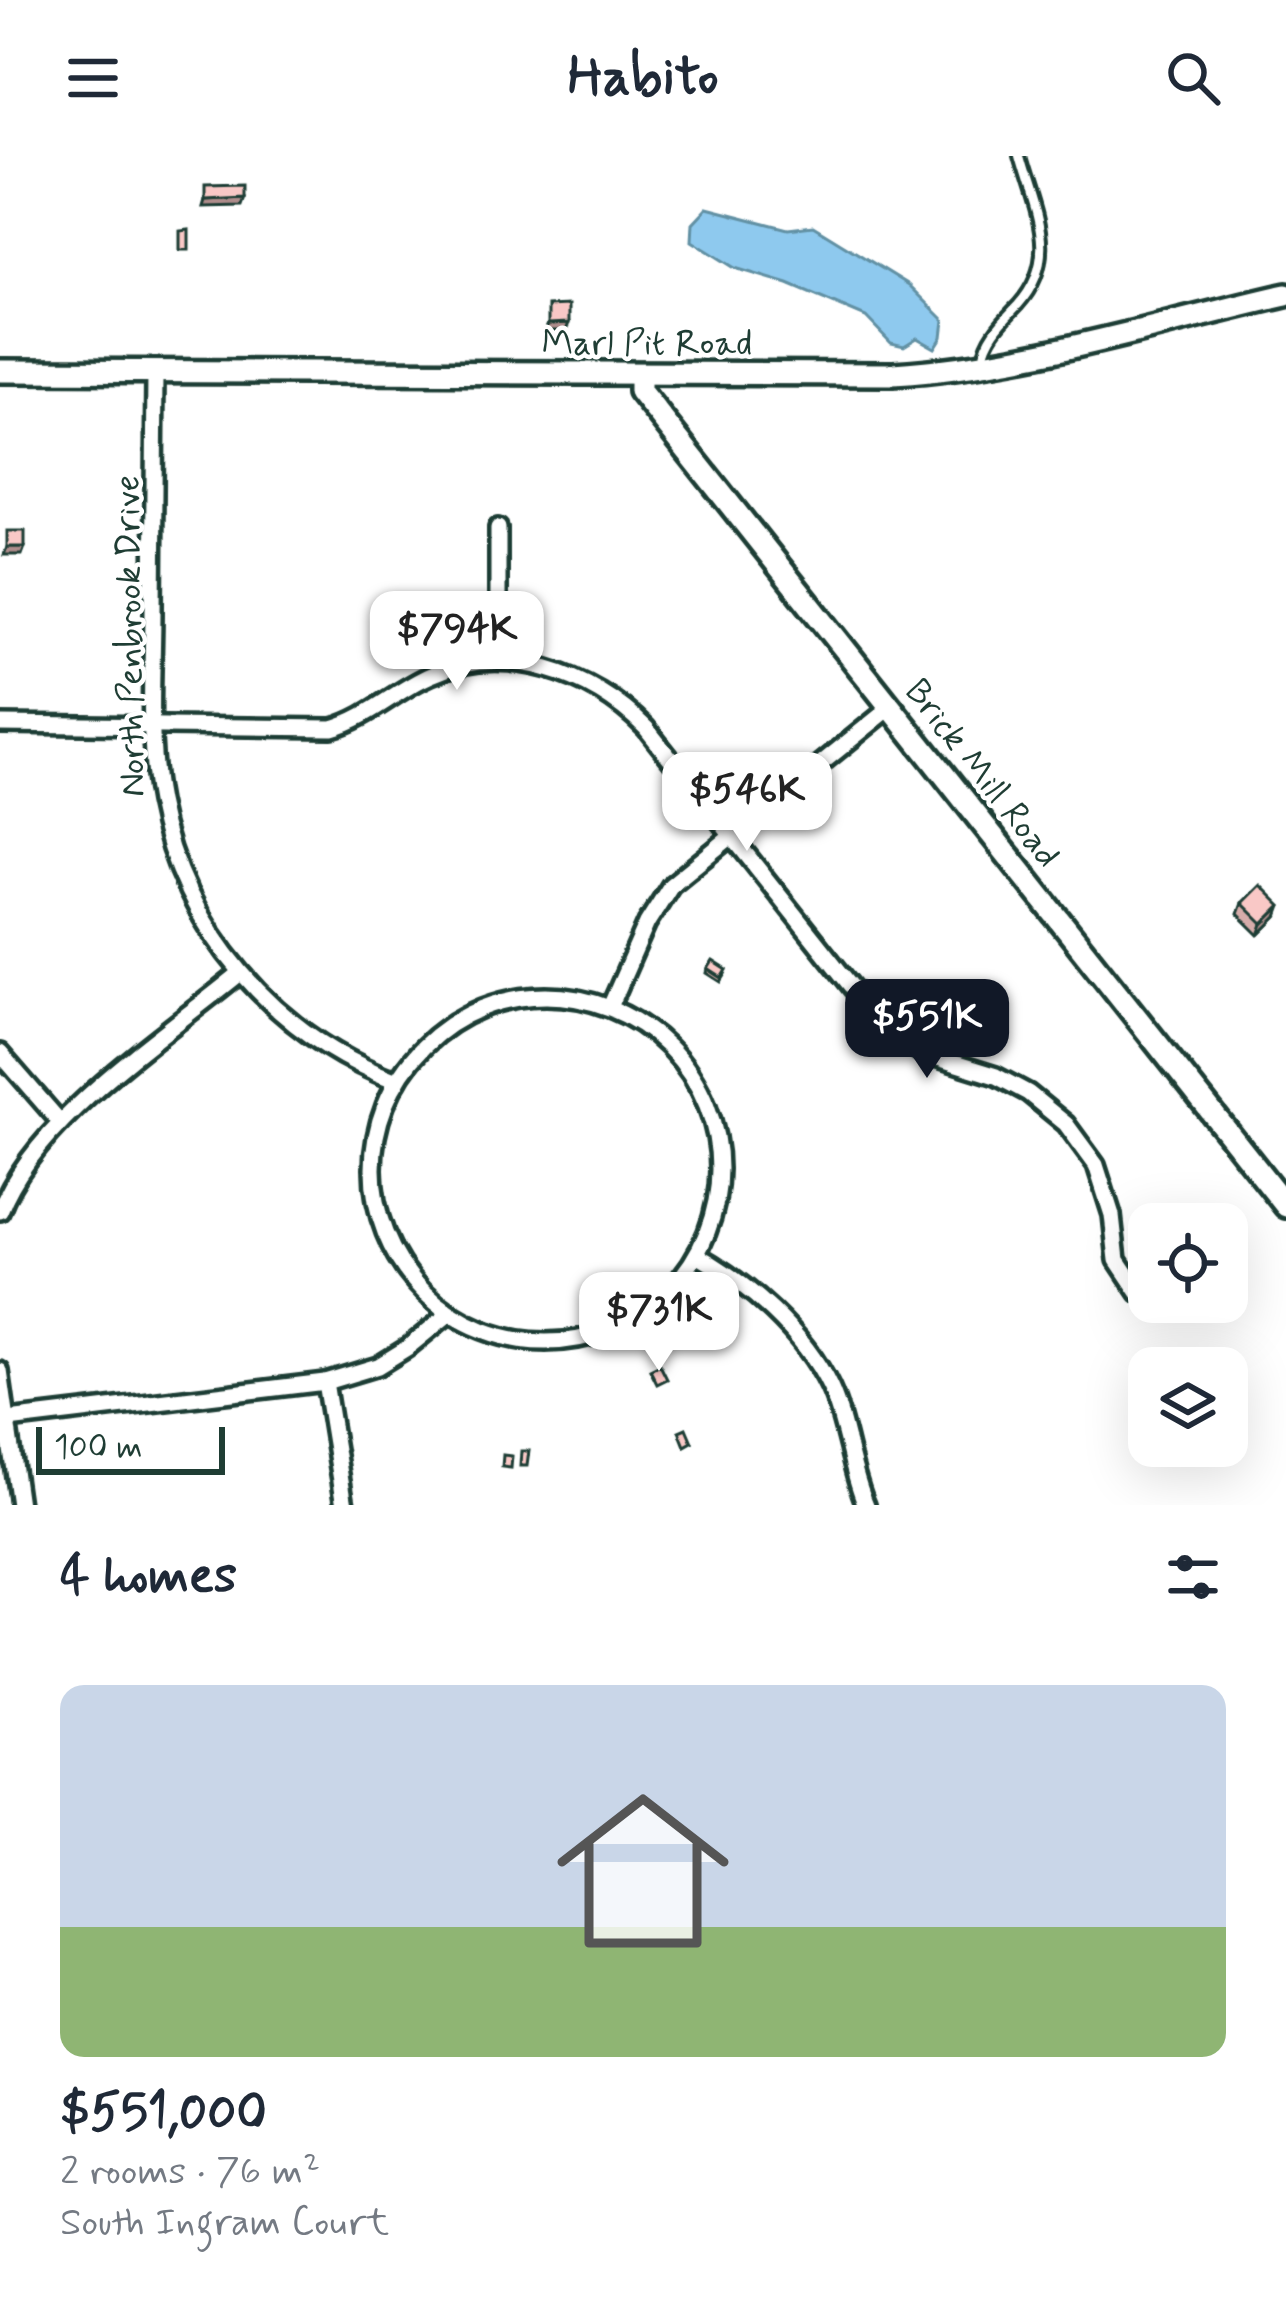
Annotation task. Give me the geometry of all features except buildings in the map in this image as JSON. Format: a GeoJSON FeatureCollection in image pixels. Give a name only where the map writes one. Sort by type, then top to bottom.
{"type":"FeatureCollection","features":[{"type":"Feature","properties":{"kind":"street","name":"Marl Pit Road"},"geometry":{"type":"LineString","coordinates":[[0,371],[857,375],[981,366],[1286,295]]}},
{"type":"Feature","properties":{"kind":"street","name":"North Penbrook Drive"},"geometry":{"type":"LineString","coordinates":[[155,373],[153,724],[158,799],[172,853],[200,911],[239,974],[304,1031],[370,1071],[397,1081]]}},
{"type":"Feature","properties":{"kind":"street","name":"Brick Mill Road"},"geometry":{"type":"LineString","coordinates":[[640,374],[640,391],[1286,1206]]}},
{"type":"Feature","properties":{"kind":"street"},"geometry":{"type":"LineString","coordinates":[[498,528],[498,661]]}},
{"type":"Feature","properties":{"kind":"street"},"geometry":{"type":"LineString","coordinates":[[0,724],[332,728],[354,722],[430,675],[457,666],[498,661],[564,674],[620,704],[646,728],[895,1035],[922,1053],[995,1076],[1028,1093],[1066,1124],[1096,1165],[1112,1216],[1117,1260],[1128,1276]]}},
{"type":"Feature","properties":{"kind":"street"},"geometry":{"type":"LineString","coordinates":[[610,1007],[658,904],[689,867],[891,707]]}},
{"type":"Feature","properties":{"kind":"street"},"geometry":{"type":"LineString","coordinates":[[0,1211],[21,1166],[60,1122],[239,974]]}},
{"type":"Feature","properties":{"kind":"street"},"geometry":{"type":"LineString","coordinates":[[541,995],[610,1007],[637,1020],[671,1048],[698,1084],[717,1140],[717,1199],[697,1255],[656,1303],[601,1333],[539,1342],[507,1338],[450,1313],[424,1293],[387,1239],[373,1175],[382,1111],[417,1053],[443,1029],[473,1012],[506,1000],[541,995]]}},
{"type":"Feature","properties":{"kind":"street"},"geometry":{"type":"LineString","coordinates":[[0,1053],[60,1122]]}},
{"type":"Feature","properties":{"kind":"street"},"geometry":{"type":"LineString","coordinates":[[697,1255],[752,1293],[781,1321],[829,1385],[866,1505]]}},
{"type":"Feature","properties":{"kind":"street"},"geometry":{"type":"LineString","coordinates":[[4,1420],[325,1382],[378,1366],[450,1313]]}},
{"type":"Feature","properties":{"kind":"street"},"geometry":{"type":"LineString","coordinates":[[0,1371],[19,1505]]}},
{"type":"Feature","properties":{"kind":"street"},"geometry":{"type":"LineString","coordinates":[[325,1382],[345,1505]]}},
{"type":"Feature","properties":{"kind":"lane"},"geometry":{"type":"LineString","coordinates":[[981,366],[986,343],[1030,291],[1042,268],[1040,233],[1019,156]]}},
{"type":"Feature","properties":{"kind":"water"},"geometry":{"type":"Polygon","coordinates":[[[707,208],[788,229],[813,226],[909,285],[944,320],[942,337],[935,348],[917,338],[904,346],[891,343],[866,317],[735,268],[692,241],[693,223],[707,208]]]}}]}
